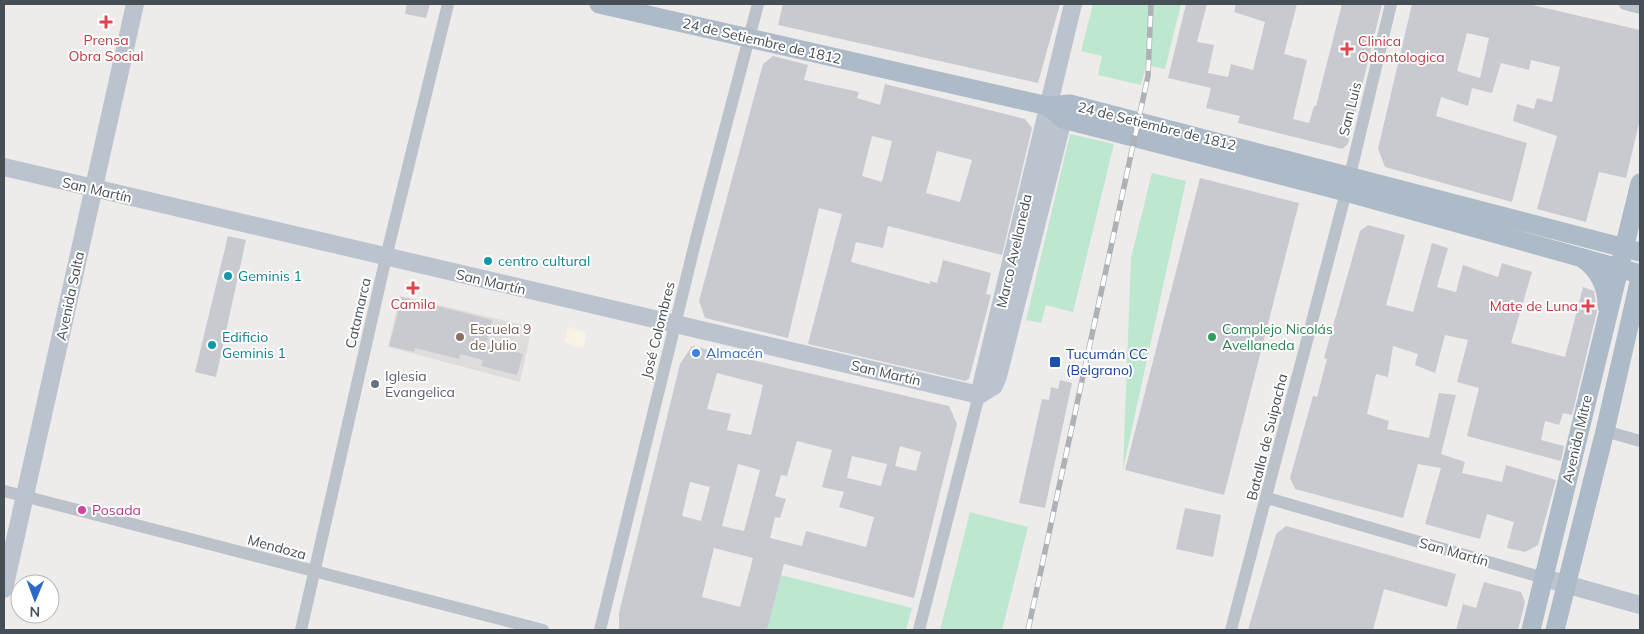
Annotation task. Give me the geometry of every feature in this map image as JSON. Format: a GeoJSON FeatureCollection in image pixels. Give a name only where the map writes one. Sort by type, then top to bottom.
{"type":"FeatureCollection","features":[{"type":"Feature","properties":{"kind":"main road","name":"24 de Setiembre de 1812"},"geometry":{"type":"LineString","coordinates":[[599,4],[750,38],[1348,184],[1586,236],[1632,250]]}},
{"type":"Feature","properties":{"kind":"main road","name":"Avenida Mitre"},"geometry":{"type":"LineString","coordinates":[[1531,630],[1619,267],[1632,250],[1632,216],[1640,183]]}},
{"type":"Feature","properties":{"kind":"main road","name":"24 de Setiembre de 1812"},"geometry":{"type":"LineString","coordinates":[[1348,184],[1619,267],[1640,276]]}},
{"type":"Feature","properties":{"kind":"main road"},"geometry":{"type":"LineString","coordinates":[[1586,236],[1615,232],[1632,216]]}},
{"type":"Feature","properties":{"kind":"main road"},"geometry":{"type":"LineString","coordinates":[[1578,255],[1592,265],[1600,275],[1606,293],[1607,315]]}},
{"type":"Feature","properties":{"kind":"main road","name":"Avenida Mitre"},"geometry":{"type":"LineString","coordinates":[[1555,630],[1605,431],[1640,276]]}},
{"type":"Feature","properties":{"kind":"main road"},"geometry":{"type":"LineString","coordinates":[[1630,322],[1635,306],[1640,300]]}},
{"type":"Feature","properties":{"kind":"street","name":"Avenida Salta"},"geometry":{"type":"LineString","coordinates":[[4,589],[135,4]]}},
{"type":"Feature","properties":{"kind":"street","name":"Catamarca"},"geometry":{"type":"LineString","coordinates":[[301,630],[386,257],[448,4]]}},
{"type":"Feature","properties":{"kind":"street","name":"José Colombres"},"geometry":{"type":"LineString","coordinates":[[600,630],[675,325],[758,4]]}},
{"type":"Feature","properties":{"kind":"street","name":"Marco Avellaneda"},"geometry":{"type":"LineString","coordinates":[[919,630],[979,395],[1056,112],[1073,4]]}},
{"type":"Feature","properties":{"kind":"street","name":"San Luis"},"geometry":{"type":"LineString","coordinates":[[1348,184],[1391,4]]}},
{"type":"Feature","properties":{"kind":"street"},"geometry":{"type":"LineString","coordinates":[[1625,4],[1640,8]]}},
{"type":"Feature","properties":{"kind":"street","name":"San Martín"},"geometry":{"type":"LineString","coordinates":[[4,167],[979,395]]}},
{"type":"Feature","properties":{"kind":"street","name":"Batalla de Suipacha"},"geometry":{"type":"LineString","coordinates":[[1231,630],[1348,184]]}},
{"type":"Feature","properties":{"kind":"street"},"geometry":{"type":"LineString","coordinates":[[1605,431],[1640,441]]}},
{"type":"Feature","properties":{"kind":"street","name":"Mendoza"},"geometry":{"type":"LineString","coordinates":[[4,491],[315,573],[543,630]]}},
{"type":"Feature","properties":{"kind":"street","name":"San Martín"},"geometry":{"type":"LineString","coordinates":[[1267,498],[1640,605]]}},
{"type":"Feature","properties":{"kind":"shaded area","name":"Escuela 9 de Julio"},"geometry":{"type":"Polygon","coordinates":[[[400,296],[532,327],[520,382],[388,347],[400,296]]]}},
{"type":"Feature","properties":{"kind":"shaded area"},"geometry":{"type":"Polygon","coordinates":[[[568,327],[587,333],[583,348],[564,342],[568,327]]]}},
{"type":"Feature","properties":{"kind":"green space"},"geometry":{"type":"Polygon","coordinates":[[[1093,4],[1181,4],[1165,69],[1146,65],[1141,85],[1098,75],[1102,56],[1081,51],[1093,4]]]}},
{"type":"Feature","properties":{"kind":"green space"},"geometry":{"type":"Polygon","coordinates":[[[1070,134],[1114,144],[1073,312],[1046,305],[1041,323],[1026,320],[1070,134]]]}},
{"type":"Feature","properties":{"kind":"green space"},"geometry":{"type":"Polygon","coordinates":[[[1152,173],[1186,181],[1123,469],[1131,258],[1152,173]]]}},
{"type":"Feature","properties":{"kind":"green space"},"geometry":{"type":"Polygon","coordinates":[[[970,512],[1028,527],[1002,630],[940,630],[970,512]]]}},
{"type":"Feature","properties":{"kind":"green space"},"geometry":{"type":"Polygon","coordinates":[[[781,575],[912,608],[906,630],[767,630],[781,575]]]}},
{"type":"Feature","properties":{"kind":"building"},"geometry":{"type":"Polygon","coordinates":[[[407,4],[430,4],[426,18],[405,14],[407,4]]]}},
{"type":"Feature","properties":{"kind":"building"},"geometry":{"type":"Polygon","coordinates":[[[783,4],[1060,4],[1038,83],[778,25],[783,4]]]}},
{"type":"Feature","properties":{"kind":"building"},"geometry":{"type":"Polygon","coordinates":[[[1186,4],[1207,4],[1197,42],[1214,45],[1208,73],[1228,77],[1231,64],[1253,70],[1265,22],[1234,12],[1236,4],[1297,4],[1284,54],[1307,60],[1293,119],[1309,123],[1314,106],[1316,106],[1342,4],[1382,4],[1348,144],[1342,149],[1238,123],[1240,116],[1206,108],[1211,88],[1168,78],[1186,4]]]}},
{"type":"Feature","properties":{"kind":"building"},"geometry":{"type":"Polygon","coordinates":[[[1412,4],[1528,4],[1640,30],[1640,119],[1626,178],[1599,172],[1586,222],[1537,209],[1557,136],[1513,121],[1517,104],[1534,109],[1537,98],[1552,102],[1560,67],[1531,60],[1529,70],[1501,63],[1492,93],[1472,88],[1468,106],[1441,97],[1436,116],[1527,143],[1512,202],[1385,167],[1378,149],[1412,4]],[[1467,33],[1457,71],[1480,78],[1489,38],[1467,33]]]}},
{"type":"Feature","properties":{"kind":"building"},"geometry":{"type":"Polygon","coordinates":[[[773,56],[808,65],[804,80],[859,92],[857,98],[880,105],[885,84],[1025,119],[1032,128],[1002,255],[888,226],[883,248],[856,242],[851,262],[930,284],[930,281],[937,283],[943,260],[991,273],[986,294],[991,295],[969,379],[965,381],[808,344],[842,214],[819,208],[788,338],[705,318],[699,301],[763,64],[773,56]],[[872,136],[862,176],[882,182],[892,141],[872,136]],[[937,151],[926,193],[960,202],[972,160],[937,151]]]}},
{"type":"Feature","properties":{"kind":"building","name":"Complejo Nicolás Avellaneda"},"geometry":{"type":"Polygon","coordinates":[[[1200,178],[1299,203],[1224,495],[1125,470],[1200,178]]]}},
{"type":"Feature","properties":{"kind":"building"},"geometry":{"type":"Polygon","coordinates":[[[1368,225],[1405,235],[1386,305],[1413,312],[1432,243],[1448,248],[1437,287],[1456,292],[1463,265],[1498,277],[1502,263],[1532,272],[1511,343],[1565,357],[1583,287],[1594,291],[1597,311],[1572,415],[1563,413],[1559,425],[1545,421],[1541,440],[1564,446],[1561,461],[1467,436],[1479,388],[1457,382],[1468,340],[1445,335],[1435,373],[1415,365],[1418,354],[1393,346],[1388,377],[1376,374],[1367,414],[1389,421],[1387,429],[1429,438],[1439,393],[1456,395],[1441,454],[1465,462],[1462,473],[1502,482],[1506,465],[1556,480],[1538,545],[1525,552],[1507,548],[1514,522],[1487,514],[1480,539],[1425,524],[1441,468],[1418,464],[1403,518],[1295,489],[1290,478],[1313,396],[1317,397],[1327,359],[1324,358],[1360,231],[1368,225]]]}},
{"type":"Feature","properties":{"kind":"building"},"geometry":{"type":"Polygon","coordinates":[[[228,236],[246,240],[216,377],[195,372],[228,236]]]}},
{"type":"Feature","properties":{"kind":"building","name":"Escuela 9 de Julio"},"geometry":{"type":"Polygon","coordinates":[[[402,297],[492,320],[486,345],[523,354],[517,375],[481,366],[483,360],[460,354],[459,359],[415,348],[414,352],[389,346],[402,297]]]}},
{"type":"Feature","properties":{"kind":"building"},"geometry":{"type":"Polygon","coordinates":[[[692,346],[949,406],[957,424],[914,598],[784,564],[767,630],[619,629],[619,613],[680,364],[692,346]],[[717,373],[707,409],[731,414],[727,430],[751,435],[763,385],[717,373]],[[797,441],[787,476],[781,475],[775,496],[786,499],[780,518],[775,517],[770,538],[802,546],[806,531],[866,547],[874,517],[839,507],[844,492],[822,487],[832,450],[797,441]],[[900,446],[895,466],[916,471],[921,452],[900,446]],[[852,456],[847,478],[881,486],[887,464],[852,456]],[[738,464],[722,526],[744,531],[760,470],[738,464]],[[690,482],[682,516],[701,521],[710,487],[690,482]],[[714,548],[702,597],[740,607],[753,558],[714,548]]]}},
{"type":"Feature","properties":{"kind":"building"},"geometry":{"type":"Polygon","coordinates":[[[1060,380],[1072,383],[1045,508],[1019,503],[1042,399],[1049,400],[1051,387],[1058,389],[1060,380]]]}},
{"type":"Feature","properties":{"kind":"building"},"geometry":{"type":"Polygon","coordinates":[[[1185,508],[1221,515],[1213,557],[1176,549],[1185,508]]]}},
{"type":"Feature","properties":{"kind":"building"},"geometry":{"type":"Polygon","coordinates":[[[1286,526],[1456,574],[1447,607],[1384,589],[1373,630],[1248,630],[1276,534],[1286,526]]]}},
{"type":"Feature","properties":{"kind":"building"},"geometry":{"type":"Polygon","coordinates":[[[1484,582],[1521,592],[1525,602],[1518,630],[1456,630],[1463,604],[1476,608],[1484,582]]]}},
{"type":"Feature","properties":{"kind":"railway"},"geometry":{"type":"LineString","coordinates":[[1028,630],[1148,76],[1151,4]]}},
{"type":"Feature","properties":{"kind":"place","name":"Prensa Obra Social"},"geometry":{"type":"Point","coordinates":[106,22]}},
{"type":"Feature","properties":{"kind":"place","name":"Clinica Odontologica"},"geometry":{"type":"Point","coordinates":[1347,49]}},
{"type":"Feature","properties":{"kind":"place","name":"centro cultural"},"geometry":{"type":"Point","coordinates":[488,261]}},
{"type":"Feature","properties":{"kind":"place","name":"Geminis 1"},"geometry":{"type":"Point","coordinates":[228,276]}},
{"type":"Feature","properties":{"kind":"place","name":"Camila"},"geometry":{"type":"Point","coordinates":[413,288]}},
{"type":"Feature","properties":{"kind":"place","name":"Mate de Luna"},"geometry":{"type":"Point","coordinates":[1588,306]}},
{"type":"Feature","properties":{"kind":"place","name":"Escuela 9 de Julio"},"geometry":{"type":"Point","coordinates":[460,337]}},
{"type":"Feature","properties":{"kind":"place","name":"Complejo Nicolás Avellaneda"},"geometry":{"type":"Point","coordinates":[1212,337]}},
{"type":"Feature","properties":{"kind":"place","name":"Edificio Geminis 1"},"geometry":{"type":"Point","coordinates":[212,345]}},
{"type":"Feature","properties":{"kind":"place","name":"Almacén"},"geometry":{"type":"Point","coordinates":[696,353]}},
{"type":"Feature","properties":{"kind":"place","name":"Tucumán CC (Belgrano)"},"geometry":{"type":"Point","coordinates":[1055,362]}},
{"type":"Feature","properties":{"kind":"place","name":"Iglesia Evangelica"},"geometry":{"type":"Point","coordinates":[375,384]}},
{"type":"Feature","properties":{"kind":"place","name":"Posada"},"geometry":{"type":"Point","coordinates":[82,510]}}]}
